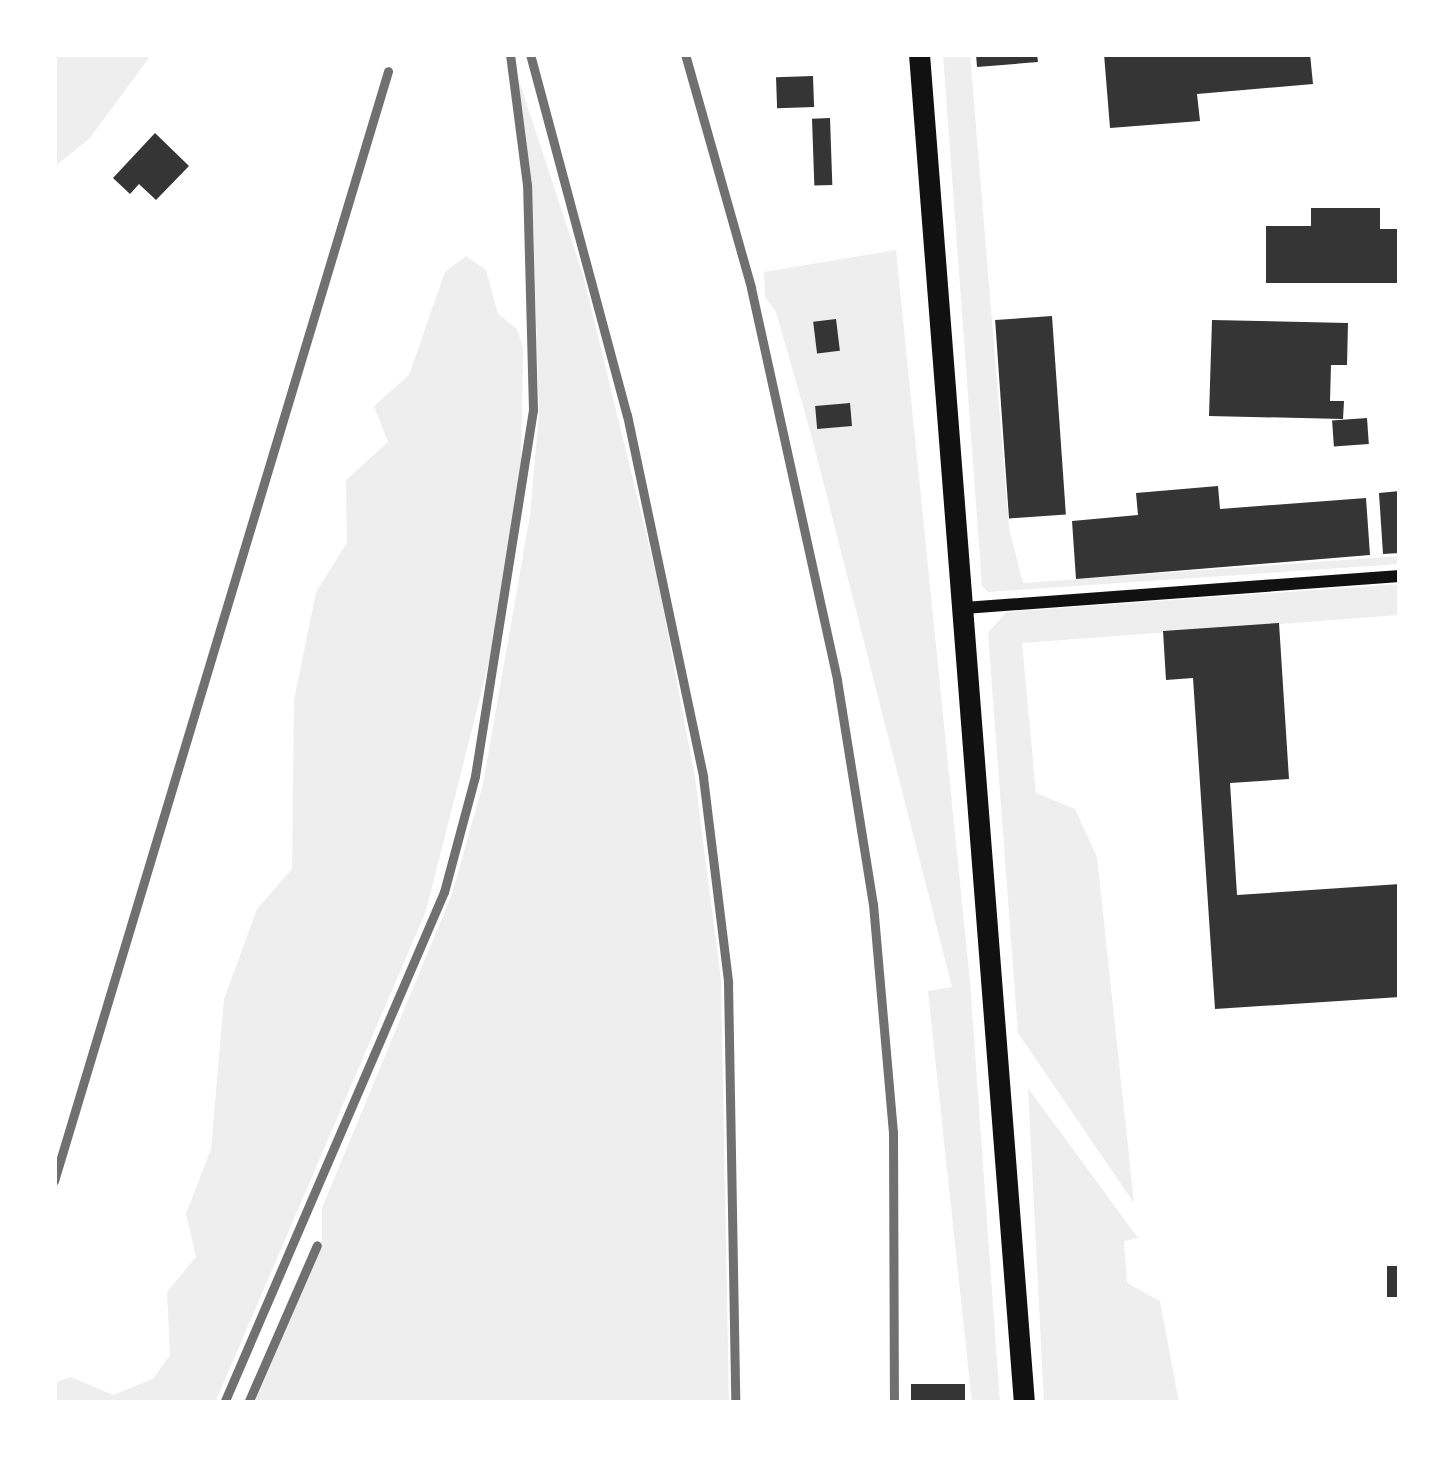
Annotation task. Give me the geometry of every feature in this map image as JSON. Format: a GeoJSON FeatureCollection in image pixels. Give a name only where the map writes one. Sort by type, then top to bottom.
{"type":"FeatureCollection","features":[{"type":"Feature","properties":{"kind":"street"},"geometry":{"type":"LineString","coordinates":[[919,54],[1024,1403]]}},
{"type":"Feature","properties":{"kind":"street"},"geometry":{"type":"LineString","coordinates":[[964,608],[1400,576]]}},
{"type":"Feature","properties":{"kind":"shaded area"},"geometry":{"type":"Polygon","coordinates":[[[54,54],[152,54],[89,139],[54,167],[54,54]]]}},
{"type":"Feature","properties":{"kind":"shaded area"},"geometry":{"type":"Polygon","coordinates":[[[510,54],[583,275],[658,582],[695,778],[721,981],[729,1403],[254,1403],[322,1244],[322,1208],[452,894],[483,784],[530,515],[539,413],[532,187],[510,54]]]}},
{"type":"Feature","properties":{"kind":"shaded area"},"geometry":{"type":"Polygon","coordinates":[[[943,54],[970,54],[1009,528],[1023,583],[1400,556],[1400,564],[988,592],[982,586],[943,54]]]}},
{"type":"Feature","properties":{"kind":"shaded area"},"geometry":{"type":"Polygon","coordinates":[[[896,250],[970,982],[1000,1403],[972,1403],[928,991],[952,987],[811,434],[776,312],[765,297],[764,272],[896,250]]]}},
{"type":"Feature","properties":{"kind":"shaded area"},"geometry":{"type":"Polygon","coordinates":[[[466,256],[486,270],[498,314],[517,329],[523,347],[521,467],[491,654],[426,911],[215,1403],[54,1403],[54,1383],[71,1377],[113,1395],[153,1379],[170,1355],[167,1292],[196,1257],[186,1214],[211,1149],[224,999],[257,909],[292,869],[294,700],[316,592],[347,543],[346,480],[388,442],[374,406],[409,375],[445,272],[466,256]]]}},
{"type":"Feature","properties":{"kind":"shaded area"},"geometry":{"type":"Polygon","coordinates":[[[1400,584],[1400,615],[1022,643],[1036,793],[1075,809],[1097,857],[1134,1203],[1018,1033],[988,633],[1006,612],[1400,584]]]}},
{"type":"Feature","properties":{"kind":"shaded area"},"geometry":{"type":"Polygon","coordinates":[[[1028,1088],[1138,1238],[1124,1241],[1127,1283],[1160,1301],[1179,1403],[1044,1403],[1028,1088]]]}},
{"type":"Feature","properties":{"kind":"building"},"geometry":{"type":"Polygon","coordinates":[[[976,54],[1037,54],[1038,62],[977,67],[976,54]]]}},
{"type":"Feature","properties":{"kind":"building"},"geometry":{"type":"Polygon","coordinates":[[[1104,54],[1310,54],[1313,84],[1197,94],[1200,121],[1110,128],[1104,54]]]}},
{"type":"Feature","properties":{"kind":"building"},"geometry":{"type":"Polygon","coordinates":[[[813,76],[814,107],[777,108],[776,77],[813,76]]]}},
{"type":"Feature","properties":{"kind":"building"},"geometry":{"type":"Polygon","coordinates":[[[830,118],[832,185],[814,186],[812,119],[830,118]]]}},
{"type":"Feature","properties":{"kind":"building"},"geometry":{"type":"Polygon","coordinates":[[[155,133],[189,166],[156,200],[139,184],[130,194],[113,178],[155,133]]]}},
{"type":"Feature","properties":{"kind":"building"},"geometry":{"type":"Polygon","coordinates":[[[1311,208],[1380,208],[1380,229],[1400,229],[1400,283],[1266,283],[1266,226],[1311,226],[1311,208]]]}},
{"type":"Feature","properties":{"kind":"building"},"geometry":{"type":"Polygon","coordinates":[[[1052,316],[1066,515],[1009,518],[995,320],[1052,316]]]}},
{"type":"Feature","properties":{"kind":"building"},"geometry":{"type":"Polygon","coordinates":[[[836,319],[840,351],[817,354],[813,322],[836,319]]]}},
{"type":"Feature","properties":{"kind":"building"},"geometry":{"type":"Polygon","coordinates":[[[1212,320],[1348,323],[1347,365],[1331,365],[1330,401],[1344,401],[1343,419],[1209,416],[1212,320]]]}},
{"type":"Feature","properties":{"kind":"building"},"geometry":{"type":"Polygon","coordinates":[[[850,403],[852,426],[817,429],[815,406],[850,403]]]}},
{"type":"Feature","properties":{"kind":"building"},"geometry":{"type":"Polygon","coordinates":[[[1367,418],[1369,444],[1334,446],[1332,420],[1367,418]]]}},
{"type":"Feature","properties":{"kind":"building"},"geometry":{"type":"Polygon","coordinates":[[[1218,486],[1220,509],[1366,498],[1370,555],[1076,579],[1072,521],[1138,515],[1136,493],[1218,486]]]}},
{"type":"Feature","properties":{"kind":"building"},"geometry":{"type":"Polygon","coordinates":[[[1400,491],[1400,553],[1383,554],[1379,493],[1400,491]]]}},
{"type":"Feature","properties":{"kind":"building"},"geometry":{"type":"Polygon","coordinates":[[[1279,623],[1289,779],[1230,783],[1237,895],[1400,884],[1400,997],[1215,1009],[1193,678],[1166,680],[1163,631],[1279,623]]]}},
{"type":"Feature","properties":{"kind":"building"},"geometry":{"type":"Polygon","coordinates":[[[1387,1266],[1400,1266],[1400,1297],[1387,1297],[1387,1266]]]}},
{"type":"Feature","properties":{"kind":"building"},"geometry":{"type":"Polygon","coordinates":[[[911,1384],[965,1384],[965,1403],[911,1403],[911,1384]]]}},
{"type":"Feature","properties":{"kind":"railway"},"geometry":{"type":"LineString","coordinates":[[224,1403],[444,892],[475,776],[533,410],[527,185],[510,54]]}},
{"type":"Feature","properties":{"kind":"railway"},"geometry":{"type":"LineString","coordinates":[[530,54],[627,415],[703,777],[728,982],[735,1403]]}},
{"type":"Feature","properties":{"kind":"railway"},"geometry":{"type":"LineString","coordinates":[[685,54],[751,288],[837,680],[873,904],[893,1132],[894,1403]]}},
{"type":"Feature","properties":{"kind":"railway"},"geometry":{"type":"LineString","coordinates":[[54,1181],[388,71]]}},
{"type":"Feature","properties":{"kind":"railway"},"geometry":{"type":"LineString","coordinates":[[248,1403],[317,1245]]}}]}
